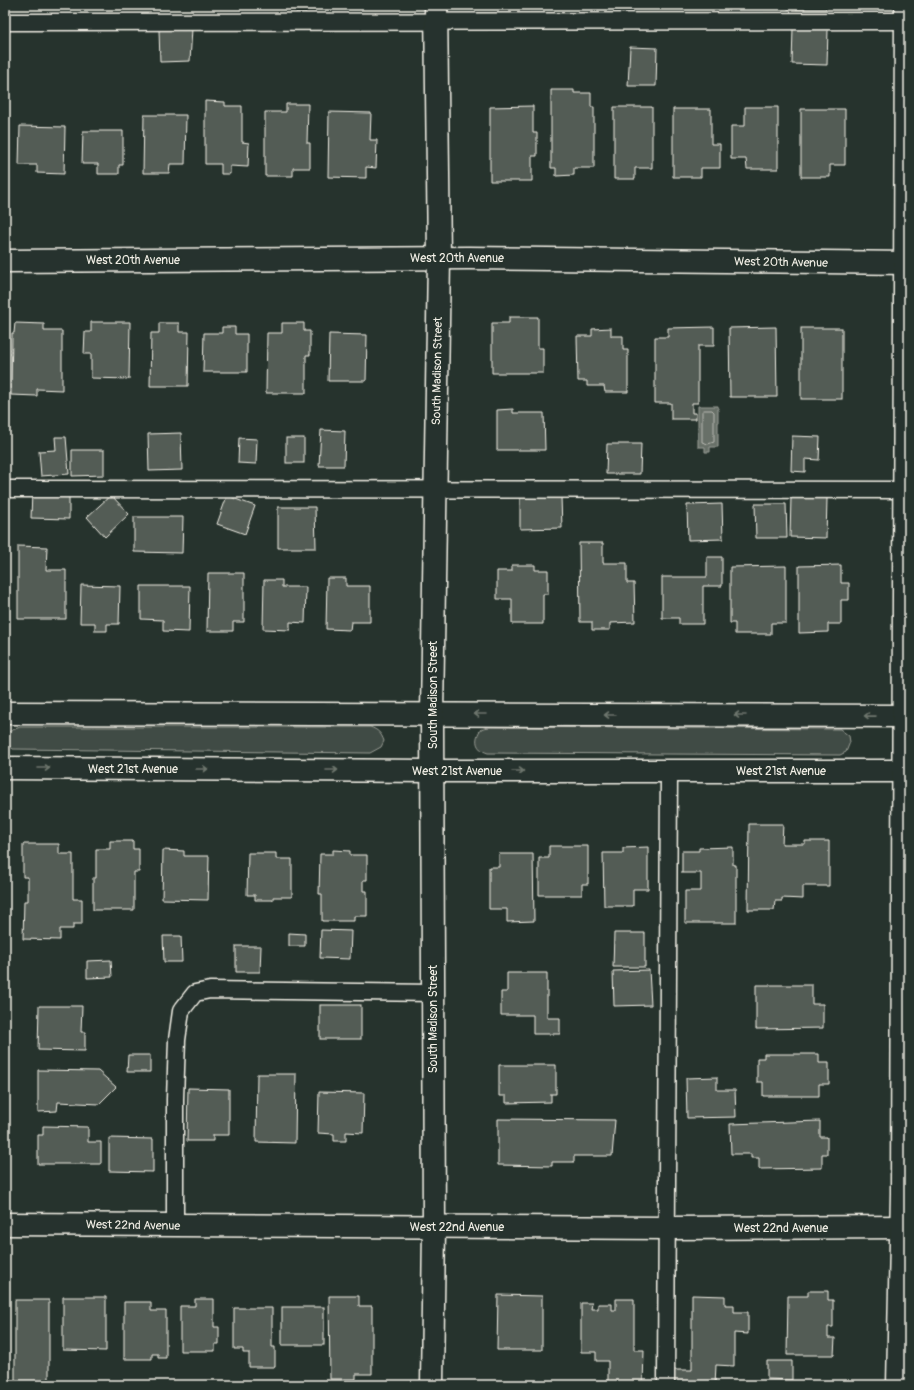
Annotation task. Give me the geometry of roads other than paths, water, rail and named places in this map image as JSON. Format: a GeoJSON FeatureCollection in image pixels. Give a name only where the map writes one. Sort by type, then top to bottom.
{"type":"FeatureCollection","features":[{"type":"Feature","properties":{"kind":"street","name":"South Madison Street"},"geometry":{"type":"LineString","coordinates":[[432,1385],[434,1227],[432,714],[439,258],[436,13]]}},
{"type":"Feature","properties":{"kind":"street"},"geometry":{"type":"LineString","coordinates":[[898,1385],[905,1227],[907,771],[907,15]]}},
{"type":"Feature","properties":{"kind":"street","name":"West 20th Avenue"},"geometry":{"type":"LineString","coordinates":[[5,261],[439,258],[907,263]]}},
{"type":"Feature","properties":{"kind":"street"},"geometry":{"type":"LineString","coordinates":[[5,713],[906,716]]}},
{"type":"Feature","properties":{"kind":"street","name":"West 21st Avenue"},"geometry":{"type":"LineString","coordinates":[[5,768],[433,771],[907,771]]}},
{"type":"Feature","properties":{"kind":"street","name":"West 22nd Avenue"},"geometry":{"type":"LineString","coordinates":[[5,1224],[668,1228],[905,1227]]}},
{"type":"Feature","properties":{"kind":"lane"},"geometry":{"type":"LineString","coordinates":[[5,22],[436,13],[907,15]]}},
{"type":"Feature","properties":{"kind":"lane"},"geometry":{"type":"LineString","coordinates":[[5,489],[906,490]]}},
{"type":"Feature","properties":{"kind":"lane"},"geometry":{"type":"LineString","coordinates":[[666,1385],[668,1228],[669,771]]}},
{"type":"Feature","properties":{"kind":"lane"},"geometry":{"type":"LineString","coordinates":[[175,1226],[175,1099],[177,1040],[181,1011],[195,993],[210,990],[433,993]]}},
{"type":"Feature","properties":{"kind":"water"},"geometry":{"type":"Polygon","coordinates":[[[698,406],[718,406],[718,447],[710,447],[710,452],[705,452],[705,447],[698,447],[698,406]]]}}]}
